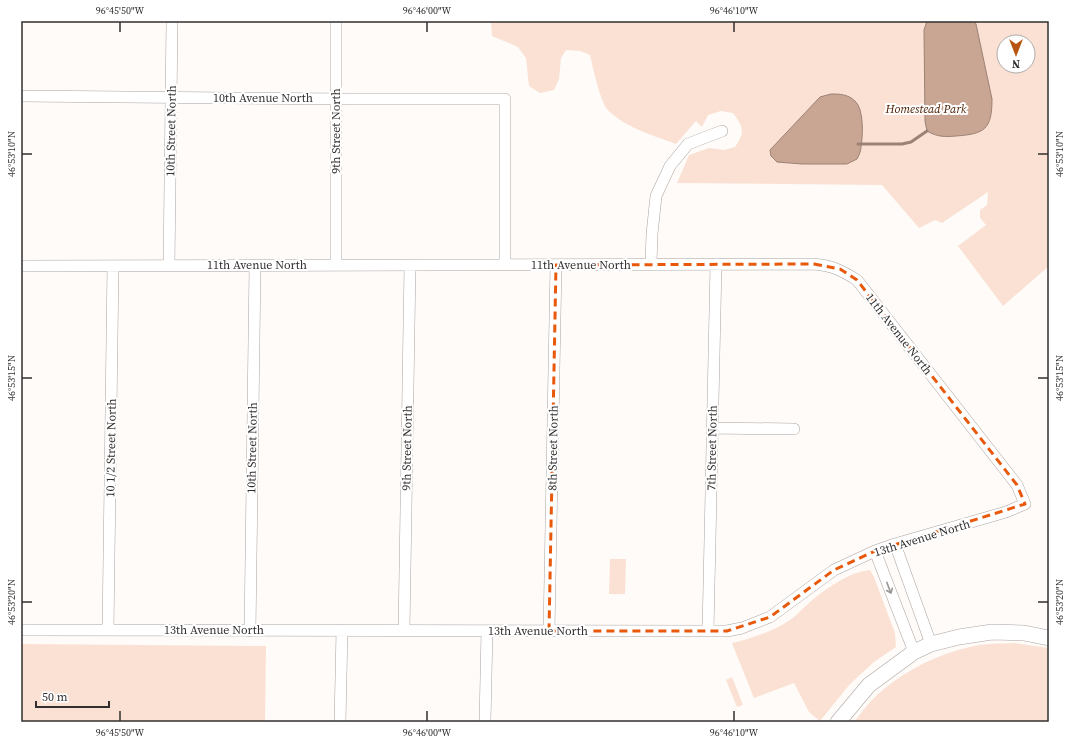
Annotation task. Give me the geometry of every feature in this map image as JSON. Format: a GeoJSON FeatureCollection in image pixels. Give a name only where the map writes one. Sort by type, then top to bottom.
{"type":"FeatureCollection","features":[{"type":"Feature","properties":{"kind":"main road"},"geometry":{"type":"LineString","coordinates":[[838,722],[869,685],[914,652],[931,644],[959,637],[992,632],[1024,633],[1049,638]]}},
{"type":"Feature","properties":{"kind":"street","name":"10th Street North"},"geometry":{"type":"LineString","coordinates":[[169,265],[172,21]]}},
{"type":"Feature","properties":{"kind":"street","name":"9th Street North"},"geometry":{"type":"LineString","coordinates":[[336,21],[336,265]]}},
{"type":"Feature","properties":{"kind":"street","name":"10th Avenue North"},"geometry":{"type":"LineString","coordinates":[[21,96],[505,99],[505,265]]}},
{"type":"Feature","properties":{"kind":"street"},"geometry":{"type":"LineString","coordinates":[[651,264],[652,234],[656,196],[670,166],[688,144],[722,131]]}},
{"type":"Feature","properties":{"kind":"street","name":"7th Street North"},"geometry":{"type":"LineString","coordinates":[[708,631],[716,264]]}},
{"type":"Feature","properties":{"kind":"street","name":"11th Avenue North"},"geometry":{"type":"LineString","coordinates":[[21,266],[814,264],[840,269],[857,280],[1017,485],[1025,504]]}},
{"type":"Feature","properties":{"kind":"street","name":"8th Street North"},"geometry":{"type":"LineString","coordinates":[[549,631],[556,265]]}},
{"type":"Feature","properties":{"kind":"street","name":"10 1/2 Street North"},"geometry":{"type":"LineString","coordinates":[[108,630],[114,266]]}},
{"type":"Feature","properties":{"kind":"street","name":"10th Street North"},"geometry":{"type":"LineString","coordinates":[[250,631],[255,266]]}},
{"type":"Feature","properties":{"kind":"street","name":"9th Street North"},"geometry":{"type":"LineString","coordinates":[[404,630],[410,266]]}},
{"type":"Feature","properties":{"kind":"street"},"geometry":{"type":"LineString","coordinates":[[712,428],[794,429]]}},
{"type":"Feature","properties":{"kind":"street","name":"13th Avenue North"},"geometry":{"type":"LineString","coordinates":[[21,630],[727,631],[742,628],[770,617],[834,570],[875,551],[1006,512],[1025,504]]}},
{"type":"Feature","properties":{"kind":"street"},"geometry":{"type":"LineString","coordinates":[[895,544],[931,644]]}},
{"type":"Feature","properties":{"kind":"street"},"geometry":{"type":"LineString","coordinates":[[875,551],[914,652]]}},
{"type":"Feature","properties":{"kind":"street"},"geometry":{"type":"LineString","coordinates":[[340,722],[342,630]]}},
{"type":"Feature","properties":{"kind":"street"},"geometry":{"type":"LineString","coordinates":[[485,722],[487,631]]}},
{"type":"Feature","properties":{"kind":"highlighted area"},"geometry":{"type":"Polygon","coordinates":[[[814,264],[840,269],[857,280],[1017,485],[1025,504],[875,551],[834,570],[770,617],[727,631],[549,631],[556,265],[814,264]]]}},
{"type":"Feature","properties":{"kind":"green space","name":"Homestead Park"},"geometry":{"type":"Polygon","coordinates":[[[491,21],[1049,21],[1049,266],[1003,306],[958,246],[986,225],[980,218],[980,210],[987,205],[988,192],[942,223],[935,220],[919,228],[882,185],[677,183],[689,155],[709,148],[724,150],[735,147],[742,134],[742,130],[733,113],[721,111],[708,115],[702,127],[696,121],[676,144],[631,126],[614,116],[607,109],[599,91],[590,55],[580,51],[566,50],[561,58],[559,79],[554,90],[540,93],[529,86],[526,58],[518,47],[492,36],[491,21]]]}},
{"type":"Feature","properties":{"kind":"green space"},"geometry":{"type":"Polygon","coordinates":[[[610,559],[626,559],[625,594],[609,594],[610,559]]]}},
{"type":"Feature","properties":{"kind":"green space"},"geometry":{"type":"Polygon","coordinates":[[[870,570],[895,633],[896,647],[874,662],[850,684],[820,721],[809,712],[794,683],[754,698],[732,643],[754,637],[776,628],[790,620],[807,604],[831,586],[847,577],[870,570]]]}},
{"type":"Feature","properties":{"kind":"green space"},"geometry":{"type":"Polygon","coordinates":[[[1014,643],[1049,648],[1049,722],[854,722],[869,703],[894,681],[932,659],[974,646],[1014,643]]]}},
{"type":"Feature","properties":{"kind":"green space"},"geometry":{"type":"Polygon","coordinates":[[[21,644],[266,646],[265,722],[21,722],[21,644]]]}},
{"type":"Feature","properties":{"kind":"green space"},"geometry":{"type":"Polygon","coordinates":[[[732,677],[743,705],[737,707],[726,680],[732,677]]]}},
{"type":"Feature","properties":{"kind":"shaded area"},"geometry":{"type":"Polygon","coordinates":[[[927,21],[974,21],[976,24],[992,99],[992,109],[985,128],[974,134],[941,136],[927,131],[925,121],[924,30],[927,21]]]}},
{"type":"Feature","properties":{"kind":"shaded area"},"geometry":{"type":"Polygon","coordinates":[[[831,94],[840,94],[849,97],[855,101],[860,110],[862,136],[861,150],[857,159],[847,164],[802,164],[777,162],[771,156],[770,150],[820,97],[831,94]]]}},
{"type":"Feature","properties":{"kind":"waterway"},"geometry":{"type":"LineString","coordinates":[[858,144],[902,144],[911,142],[927,131]]}}]}
